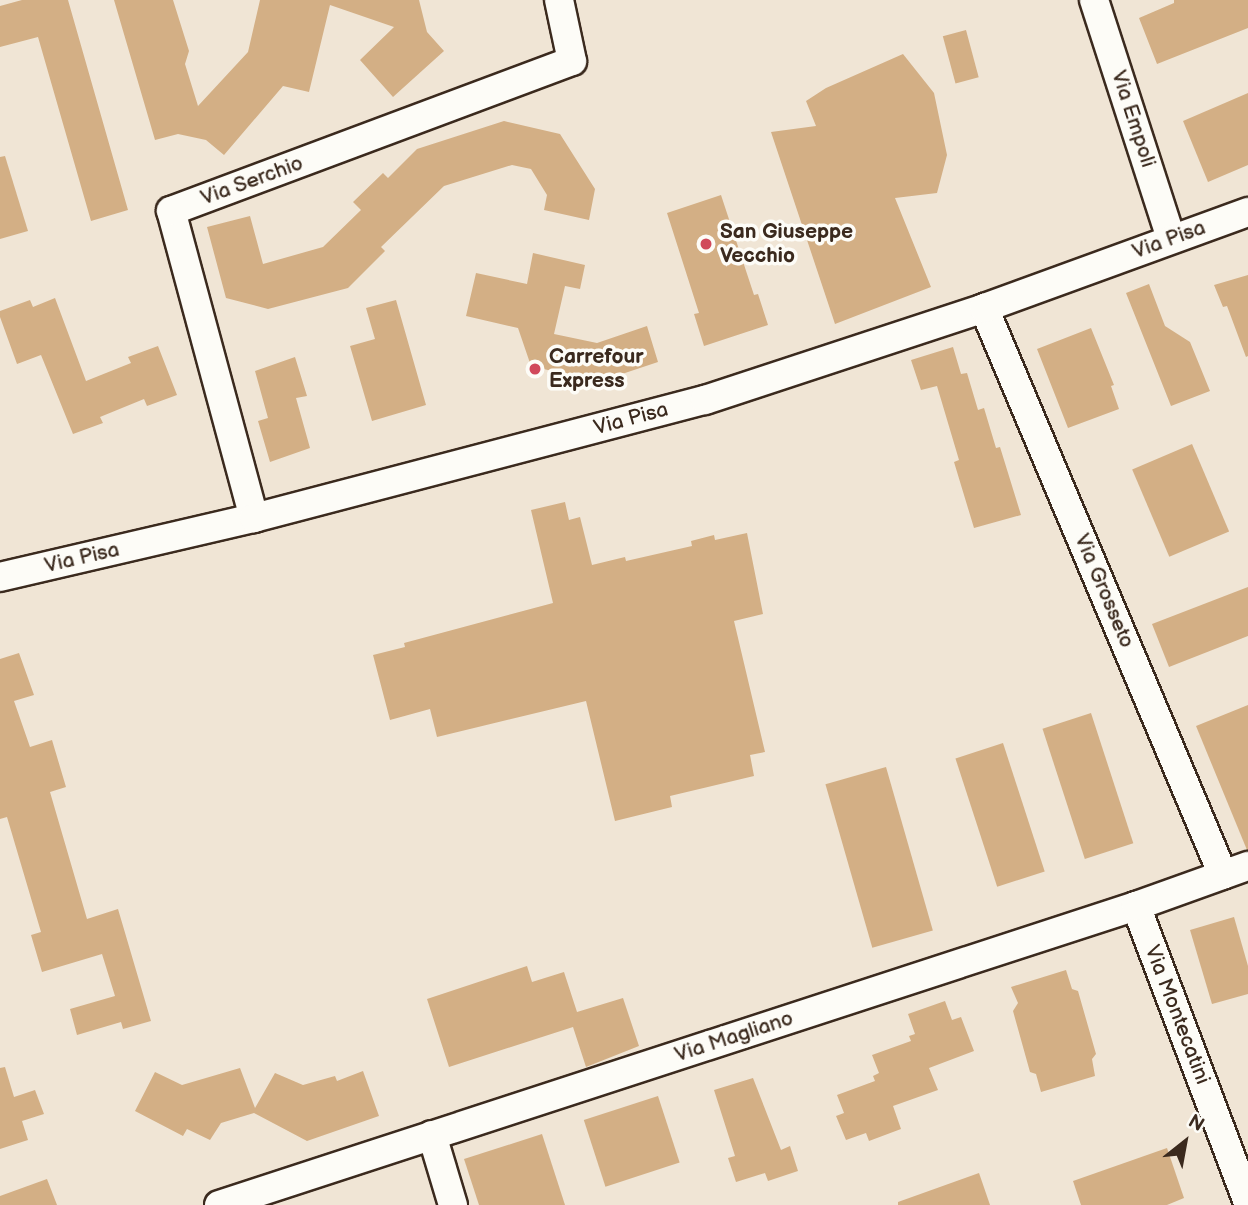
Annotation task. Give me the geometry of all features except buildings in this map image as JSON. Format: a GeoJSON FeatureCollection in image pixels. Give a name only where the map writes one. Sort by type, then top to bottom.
{"type":"FeatureCollection","features":[{"type":"Feature","properties":{"kind":"street","name":"Via Serchio"},"geometry":{"type":"LineString","coordinates":[[254,518],[171,211],[572,61],[559,0]]}},
{"type":"Feature","properties":{"kind":"street","name":"Via Empoli"},"geometry":{"type":"LineString","coordinates":[[1094,0],[1171,239]]}},
{"type":"Feature","properties":{"kind":"street","name":"Via Pisa"},"geometry":{"type":"LineString","coordinates":[[0,577],[254,518],[705,400],[985,308],[1248,212]]}},
{"type":"Feature","properties":{"kind":"street","name":"Via Grosseto"},"geometry":{"type":"LineString","coordinates":[[985,308],[1236,870]]}},
{"type":"Feature","properties":{"kind":"street","name":"Via Magliano"},"geometry":{"type":"LineString","coordinates":[[219,1205],[1236,870]]}},
{"type":"Feature","properties":{"kind":"street","name":"Via Montecatini"},"geometry":{"type":"LineString","coordinates":[[1136,905],[1248,1203]]}},
{"type":"Feature","properties":{"kind":"street"},"geometry":{"type":"LineString","coordinates":[[432,1135],[453,1205]]}},
{"type":"Feature","properties":{"kind":"place","name":"San Giuseppe Vecchio"},"geometry":{"type":"Point","coordinates":[706,244]}},
{"type":"Feature","properties":{"kind":"place","name":"Carrefour Express"},"geometry":{"type":"Point","coordinates":[535,369]}}]}
